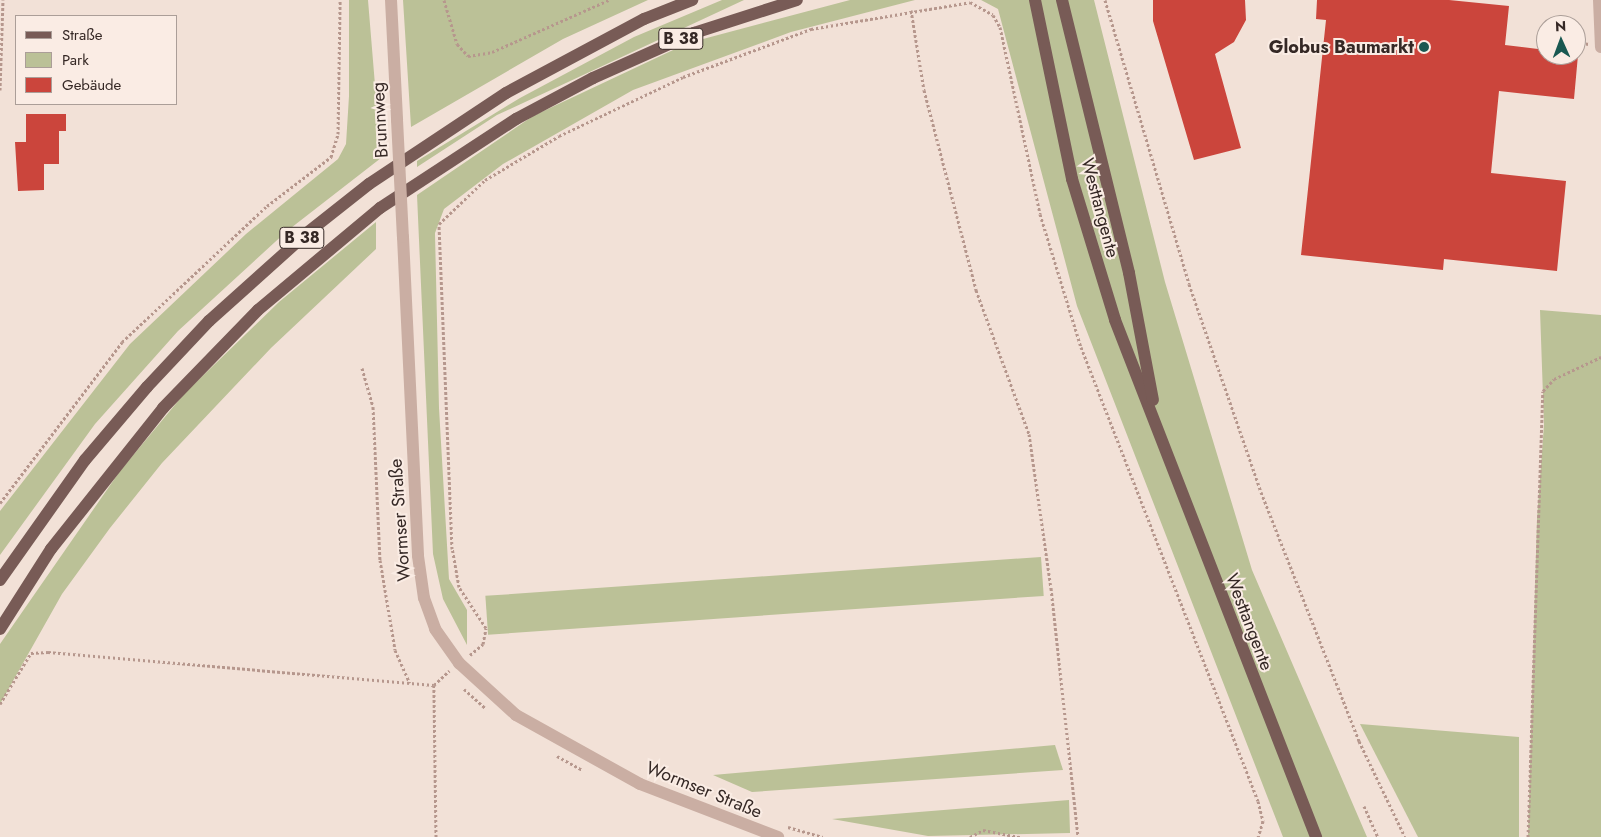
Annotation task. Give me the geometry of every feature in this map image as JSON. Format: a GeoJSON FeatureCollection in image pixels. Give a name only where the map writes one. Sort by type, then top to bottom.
{"type":"FeatureCollection","features":[{"type":"Feature","properties":{"kind":"main road","name":"B 38"},"geometry":{"type":"LineString","coordinates":[[0,580],[85,460],[147,387],[209,321],[308,233],[369,184],[506,93],[635,24],[692,0]]}},
{"type":"Feature","properties":{"kind":"main road","name":"B 38"},"geometry":{"type":"LineString","coordinates":[[0,629],[62,534],[163,408],[258,310],[380,208],[516,119],[593,78],[694,33],[797,0]]}},
{"type":"Feature","properties":{"kind":"main road","name":"Westtangente"},"geometry":{"type":"LineString","coordinates":[[1034,1],[1072,179],[1092,249],[1126,349],[1156,418],[1206,559],[1316,837]]}},
{"type":"Feature","properties":{"kind":"main road","name":"Westtangente"},"geometry":{"type":"LineString","coordinates":[[1063,6],[1136,303],[1156,418]]}},
{"type":"Feature","properties":{"kind":"street","name":"Brunnweg"},"geometry":{"type":"LineString","coordinates":[[391,0],[403,237]]}},
{"type":"Feature","properties":{"kind":"street"},"geometry":{"type":"LineString","coordinates":[[1063,6],[1070,0]]}},
{"type":"Feature","properties":{"kind":"street"},"geometry":{"type":"LineString","coordinates":[[1599,0],[1601,47]]}},
{"type":"Feature","properties":{"kind":"street","name":"Wormser Straße"},"geometry":{"type":"LineString","coordinates":[[403,237],[418,556],[424,598],[435,628],[459,663],[516,715],[640,784],[780,831]]}},
{"type":"Feature","properties":{"kind":"path"},"geometry":{"type":"LineString","coordinates":[[0,90],[3,0]]}},
{"type":"Feature","properties":{"kind":"path"},"geometry":{"type":"LineString","coordinates":[[0,503],[122,342],[267,206],[331,157],[338,134],[340,0]]}},
{"type":"Feature","properties":{"kind":"path"},"geometry":{"type":"LineString","coordinates":[[444,0],[457,44],[468,56],[492,52],[609,0]]}},
{"type":"Feature","properties":{"kind":"path"},"geometry":{"type":"LineString","coordinates":[[1105,0],[1189,284],[1261,492],[1360,741],[1405,837]]}},
{"type":"Feature","properties":{"kind":"path"},"geometry":{"type":"LineString","coordinates":[[468,656],[483,644],[486,628],[459,587],[452,549],[439,224],[485,180],[559,136],[683,78],[812,29],[911,10],[970,2],[993,15],[1000,27],[1040,214],[1081,347],[1258,801],[1262,821],[1258,837]]}},
{"type":"Feature","properties":{"kind":"path"},"geometry":{"type":"LineString","coordinates":[[911,10],[924,90],[976,290],[1029,434],[1051,588],[1078,837]]}},
{"type":"Feature","properties":{"kind":"path"},"geometry":{"type":"LineString","coordinates":[[1528,837],[1543,391],[1554,380],[1601,357]]}},
{"type":"Feature","properties":{"kind":"path"},"geometry":{"type":"LineString","coordinates":[[362,368],[373,407],[380,560],[395,650],[410,683]]}},
{"type":"Feature","properties":{"kind":"path"},"geometry":{"type":"LineString","coordinates":[[463,650],[474,663]]}},
{"type":"Feature","properties":{"kind":"path"},"geometry":{"type":"LineString","coordinates":[[0,704],[30,653],[39,652],[266,668],[434,685],[448,672]]}},
{"type":"Feature","properties":{"kind":"path"},"geometry":{"type":"LineString","coordinates":[[434,685],[436,837]]}},
{"type":"Feature","properties":{"kind":"path"},"geometry":{"type":"LineString","coordinates":[[1364,806],[1378,837]]}},
{"type":"Feature","properties":{"kind":"path"},"geometry":{"type":"LineString","coordinates":[[970,837],[984,830],[1020,837]]}},
{"type":"Feature","properties":{"kind":"path"},"geometry":{"type":"LineString","coordinates":[[780,831],[823,837]]}},
{"type":"Feature","properties":{"kind":"green space"},"geometry":{"type":"Polygon","coordinates":[[[349,0],[368,0],[381,158],[287,231],[178,331],[95,424],[0,555],[0,511],[130,344],[246,234],[338,159],[346,144],[349,96],[349,0]]]}},
{"type":"Feature","properties":{"kind":"green space"},"geometry":{"type":"Polygon","coordinates":[[[403,0],[648,0],[563,39],[411,127],[403,0]]]}},
{"type":"Feature","properties":{"kind":"green space"},"geometry":{"type":"Polygon","coordinates":[[[722,0],[744,0],[497,115],[417,167],[417,161],[520,98],[634,37],[722,0]]]}},
{"type":"Feature","properties":{"kind":"green space"},"geometry":{"type":"Polygon","coordinates":[[[850,0],[915,0],[791,32],[633,90],[503,164],[444,209],[435,233],[439,408],[449,579],[467,610],[467,645],[443,599],[433,554],[417,195],[533,116],[688,43],[850,0]]]}},
{"type":"Feature","properties":{"kind":"green space"},"geometry":{"type":"Polygon","coordinates":[[[981,0],[1094,0],[1165,282],[1252,570],[1367,837],[1283,837],[1077,306],[998,9],[981,0]]]}},
{"type":"Feature","properties":{"kind":"green space"},"geometry":{"type":"Polygon","coordinates":[[[376,222],[376,249],[271,348],[162,463],[110,528],[62,594],[0,704],[0,644],[120,471],[184,394],[279,302],[376,222]]]}},
{"type":"Feature","properties":{"kind":"green space"},"geometry":{"type":"Polygon","coordinates":[[[1540,310],[1601,315],[1601,837],[1528,837],[1537,519],[1544,425],[1540,310]]]}},
{"type":"Feature","properties":{"kind":"green space"},"geometry":{"type":"Polygon","coordinates":[[[1041,557],[1044,596],[488,635],[485,596],[1041,557]]]}},
{"type":"Feature","properties":{"kind":"green space"},"geometry":{"type":"Polygon","coordinates":[[[1360,724],[1519,737],[1519,837],[1418,837],[1360,724]]]}},
{"type":"Feature","properties":{"kind":"green space"},"geometry":{"type":"Polygon","coordinates":[[[1055,745],[1063,770],[752,792],[713,775],[1055,745]]]}},
{"type":"Feature","properties":{"kind":"green space"},"geometry":{"type":"Polygon","coordinates":[[[1069,800],[1070,833],[928,836],[832,819],[1069,800]]]}},
{"type":"Feature","properties":{"kind":"building"},"geometry":{"type":"Polygon","coordinates":[[[1153,0],[1245,0],[1246,20],[1234,42],[1215,54],[1241,148],[1194,160],[1153,21],[1153,0]]]}},
{"type":"Feature","properties":{"kind":"building"},"geometry":{"type":"Polygon","coordinates":[[[1317,0],[1449,0],[1509,6],[1505,45],[1536,49],[1536,65],[1577,65],[1574,99],[1499,91],[1491,173],[1566,181],[1557,271],[1444,259],[1443,270],[1301,255],[1326,20],[1316,19],[1317,0]]]}},
{"type":"Feature","properties":{"kind":"building"},"geometry":{"type":"Polygon","coordinates":[[[26,114],[66,114],[66,131],[59,131],[59,164],[44,164],[44,190],[18,191],[15,142],[26,142],[26,114]]]}},
{"type":"Feature","properties":{"kind":"place","name":"Globus Baumarkt"},"geometry":{"type":"Point","coordinates":[1424,47]}}]}
